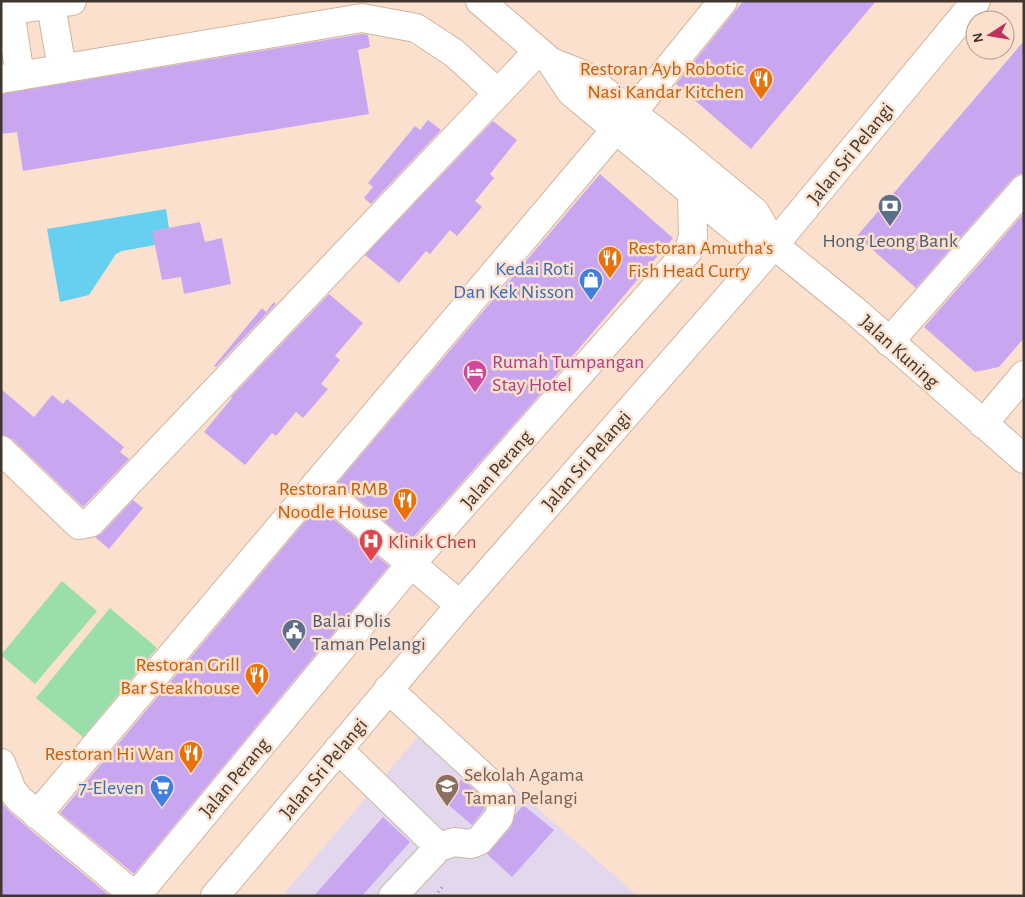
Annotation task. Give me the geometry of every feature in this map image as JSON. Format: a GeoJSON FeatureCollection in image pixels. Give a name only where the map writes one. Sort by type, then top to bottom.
{"type":"FeatureCollection","features":[{"type":"Feature","properties":{"kind":"street","name":"Jalan Kuning"},"geometry":{"type":"LineString","coordinates":[[480,1],[545,56],[582,74],[692,193],[738,231],[774,245],[854,310],[1024,459]]}},
{"type":"Feature","properties":{"kind":"street"},"geometry":{"type":"LineString","coordinates":[[37,815],[624,121],[723,1]]}},
{"type":"Feature","properties":{"kind":"street","name":"Jalan Sri Pelangi"},"geometry":{"type":"LineString","coordinates":[[215,896],[460,605],[774,245],[976,1]]}},
{"type":"Feature","properties":{"kind":"street"},"geometry":{"type":"LineString","coordinates":[[32,6],[11,78],[362,18],[416,28],[454,53],[498,93]]}},
{"type":"Feature","properties":{"kind":"street"},"geometry":{"type":"LineString","coordinates":[[32,6],[62,69]]}},
{"type":"Feature","properties":{"kind":"street"},"geometry":{"type":"LineString","coordinates":[[1,450],[80,525],[90,523],[498,93],[545,56]]}},
{"type":"Feature","properties":{"kind":"street","name":"Jalan Kuning"},"geometry":{"type":"LineString","coordinates":[[624,121],[755,212],[774,245]]}},
{"type":"Feature","properties":{"kind":"street"},"geometry":{"type":"LineString","coordinates":[[889,342],[1024,189]]}},
{"type":"Feature","properties":{"kind":"street","name":"Jalan Perang"},"geometry":{"type":"LineString","coordinates":[[135,896],[410,565],[688,251],[693,237],[692,193]]}},
{"type":"Feature","properties":{"kind":"street"},"geometry":{"type":"LineString","coordinates":[[983,424],[1024,375]]}},
{"type":"Feature","properties":{"kind":"street"},"geometry":{"type":"LineString","coordinates":[[316,484],[410,565],[460,605]]}},
{"type":"Feature","properties":{"kind":"street"},"geometry":{"type":"LineString","coordinates":[[388,690],[490,783],[500,797],[501,807],[499,817],[479,841],[471,844],[454,842],[439,846],[393,896]]}},
{"type":"Feature","properties":{"kind":"street"},"geometry":{"type":"LineString","coordinates":[[338,749],[439,846]]}},
{"type":"Feature","properties":{"kind":"street"},"geometry":{"type":"LineString","coordinates":[[1,763],[12,790],[37,815],[135,896]]}},
{"type":"Feature","properties":{"kind":"shaded area","name":"Sekolah Agama Taman Pelangi"},"geometry":{"type":"Polygon","coordinates":[[[434,718],[638,896],[282,896],[434,718]]]}},
{"type":"Feature","properties":{"kind":"green space"},"geometry":{"type":"Polygon","coordinates":[[[62,581],[97,611],[35,684],[1,655],[62,581]]]}},
{"type":"Feature","properties":{"kind":"green space"},"geometry":{"type":"Polygon","coordinates":[[[110,608],[157,648],[83,737],[36,698],[110,608]]]}},
{"type":"Feature","properties":{"kind":"water"},"geometry":{"type":"Polygon","coordinates":[[[166,209],[169,228],[153,231],[155,245],[122,251],[116,254],[89,295],[60,302],[47,229],[166,209]]]}},
{"type":"Feature","properties":{"kind":"building"},"geometry":{"type":"Polygon","coordinates":[[[743,1],[876,1],[751,149],[676,84],[743,1]]]}},
{"type":"Feature","properties":{"kind":"building"},"geometry":{"type":"Polygon","coordinates":[[[362,34],[368,35],[370,47],[358,50],[369,114],[23,171],[17,132],[1,134],[1,94],[362,34]]]}},
{"type":"Feature","properties":{"kind":"building"},"geometry":{"type":"Polygon","coordinates":[[[1024,41],[1024,174],[1019,174],[1012,179],[916,288],[857,236],[1008,60],[1015,60],[1015,52],[1024,41]]]}},
{"type":"Feature","properties":{"kind":"building"},"geometry":{"type":"Polygon","coordinates":[[[428,120],[441,130],[371,204],[364,198],[373,187],[368,183],[415,126],[420,130],[428,120]]]}},
{"type":"Feature","properties":{"kind":"building"},"geometry":{"type":"Polygon","coordinates":[[[493,121],[517,140],[490,174],[494,178],[475,201],[482,207],[457,236],[450,230],[430,254],[426,251],[399,283],[365,255],[493,121]]]}},
{"type":"Feature","properties":{"kind":"building"},"geometry":{"type":"Polygon","coordinates":[[[600,174],[673,238],[530,406],[409,542],[338,482],[600,174]]]}},
{"type":"Feature","properties":{"kind":"building"},"geometry":{"type":"Polygon","coordinates":[[[1024,213],[1024,338],[999,367],[975,372],[924,327],[1024,213]]]}},
{"type":"Feature","properties":{"kind":"building"},"geometry":{"type":"Polygon","coordinates":[[[200,222],[205,242],[222,238],[231,284],[184,294],[181,277],[162,280],[152,231],[200,222]]]}},
{"type":"Feature","properties":{"kind":"building"},"geometry":{"type":"Polygon","coordinates":[[[329,294],[363,323],[335,356],[340,360],[321,384],[328,389],[303,418],[296,412],[276,436],[272,433],[245,465],[204,432],[231,397],[329,294]]]}},
{"type":"Feature","properties":{"kind":"building"},"geometry":{"type":"Polygon","coordinates":[[[274,302],[276,304],[216,367],[214,366],[262,308],[266,312],[274,302]]]}},
{"type":"Feature","properties":{"kind":"building"},"geometry":{"type":"Polygon","coordinates":[[[1,389],[34,417],[52,395],[63,404],[67,399],[124,447],[120,452],[129,459],[83,507],[12,439],[1,435],[1,389]]]}},
{"type":"Feature","properties":{"kind":"building"},"geometry":{"type":"Polygon","coordinates":[[[133,500],[143,508],[109,549],[95,537],[101,534],[133,500]]]}},
{"type":"Feature","properties":{"kind":"building"},"geometry":{"type":"Polygon","coordinates":[[[318,506],[389,566],[134,874],[60,813],[318,506]]]}},
{"type":"Feature","properties":{"kind":"building"},"geometry":{"type":"Polygon","coordinates":[[[462,779],[478,793],[485,803],[484,810],[472,825],[444,801],[462,779]]]}},
{"type":"Feature","properties":{"kind":"building"},"geometry":{"type":"Polygon","coordinates":[[[1,802],[27,827],[110,896],[1,896],[1,802]]]}},
{"type":"Feature","properties":{"kind":"building"},"geometry":{"type":"Polygon","coordinates":[[[523,805],[554,830],[512,877],[487,854],[511,827],[515,815],[523,805]]]}},
{"type":"Feature","properties":{"kind":"building"},"geometry":{"type":"Polygon","coordinates":[[[383,817],[410,842],[362,896],[314,896],[383,817]]]}},
{"type":"Feature","properties":{"kind":"place","name":"Restoran Ayb Robotic Nasi Kandar Kitchen"},"geometry":{"type":"Point","coordinates":[761,100]}},
{"type":"Feature","properties":{"kind":"place","name":"Hong Leong Bank"},"geometry":{"type":"Point","coordinates":[890,227]}},
{"type":"Feature","properties":{"kind":"place","name":"Restoran Amutha's Fish Head Curry"},"geometry":{"type":"Point","coordinates":[610,279]}},
{"type":"Feature","properties":{"kind":"place","name":"Kedai Roti Dan Kek Nisson"},"geometry":{"type":"Point","coordinates":[591,301]}},
{"type":"Feature","properties":{"kind":"place","name":"Rumah Tumpangan Stay Hotel"},"geometry":{"type":"Point","coordinates":[475,393]}},
{"type":"Feature","properties":{"kind":"place","name":"Restoran RMB Noodle House"},"geometry":{"type":"Point","coordinates":[405,521]}},
{"type":"Feature","properties":{"kind":"place","name":"Klinik Chen"},"geometry":{"type":"Point","coordinates":[371,562]}},
{"type":"Feature","properties":{"kind":"place","name":"Balai Polis Taman Pelangi"},"geometry":{"type":"Point","coordinates":[294,652]}},
{"type":"Feature","properties":{"kind":"place","name":"Restoran Grill Bar Steakhouse"},"geometry":{"type":"Point","coordinates":[257,696]}},
{"type":"Feature","properties":{"kind":"place","name":"Restoran Hi Wan"},"geometry":{"type":"Point","coordinates":[191,774]}},
{"type":"Feature","properties":{"kind":"place","name":"Sekolah Agama Taman Pelangi"},"geometry":{"type":"Point","coordinates":[447,807]}},
{"type":"Feature","properties":{"kind":"place","name":"7-Eleven"},"geometry":{"type":"Point","coordinates":[162,808]}}]}
